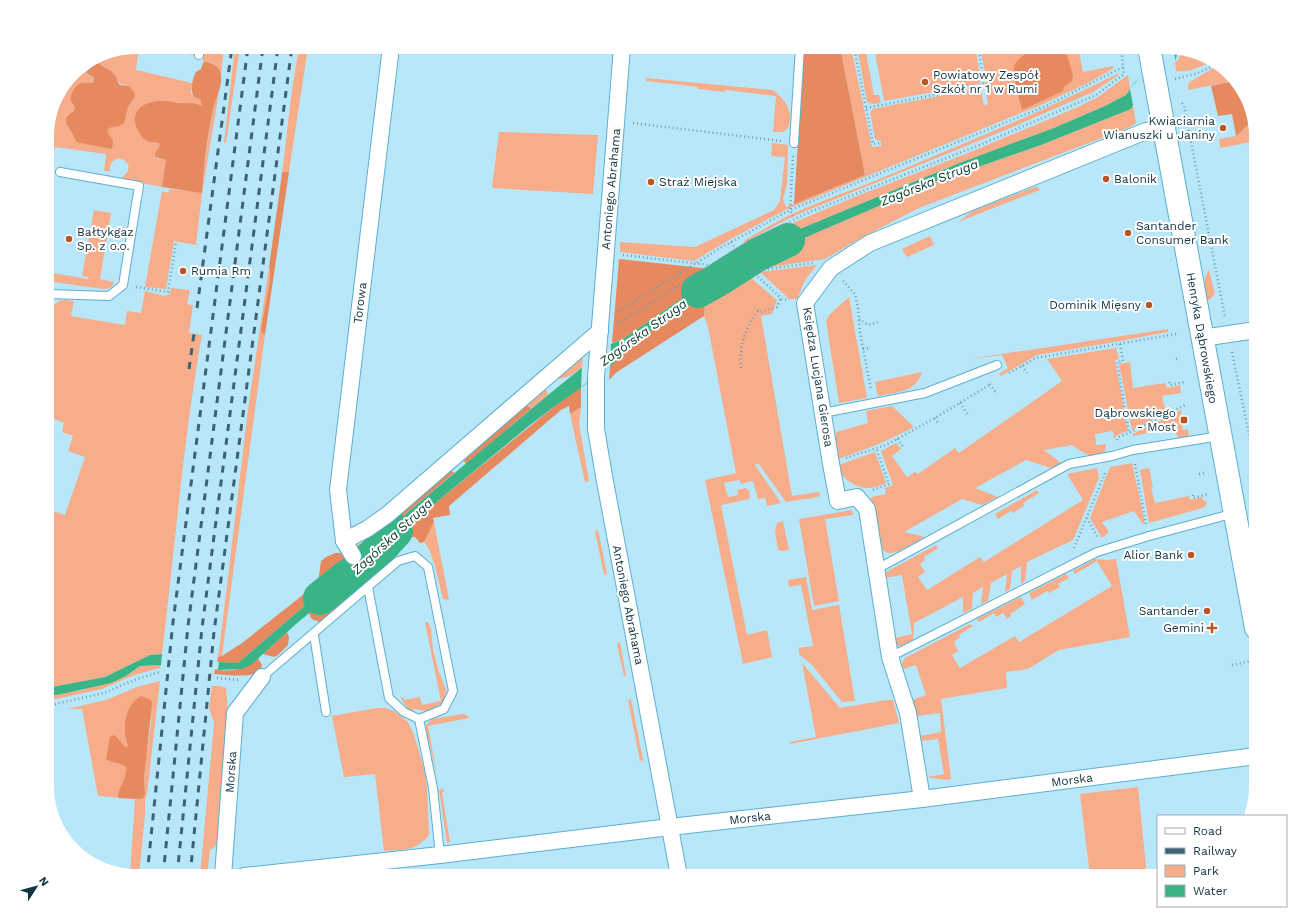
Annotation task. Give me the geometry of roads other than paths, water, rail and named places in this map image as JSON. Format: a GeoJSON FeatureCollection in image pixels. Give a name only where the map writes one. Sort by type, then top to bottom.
{"type":"FeatureCollection","features":[{"type":"Feature","properties":{"kind":"street","name":"Torowa"},"geometry":{"type":"LineString","coordinates":[[353,556],[344,541],[338,490],[390,54]]}},
{"type":"Feature","properties":{"kind":"street","name":"Antoniego Abrahama"},"geometry":{"type":"LineString","coordinates":[[621,54],[597,355],[596,429],[678,869]]}},
{"type":"Feature","properties":{"kind":"street","name":"Henryka Dąbrowskiego"},"geometry":{"type":"LineString","coordinates":[[1150,54],[1220,436],[1249,574]]}},
{"type":"Feature","properties":{"kind":"street","name":"Księdza Lucjana Gierosa"},"geometry":{"type":"LineString","coordinates":[[877,569],[867,510],[857,497],[838,501],[804,303],[831,268],[870,244],[1146,131],[1164,129]]}},
{"type":"Feature","properties":{"kind":"street"},"geometry":{"type":"LineString","coordinates":[[344,541],[367,529],[387,515],[600,331]]}},
{"type":"Feature","properties":{"kind":"street"},"geometry":{"type":"LineString","coordinates":[[1202,338],[1249,331]]}},
{"type":"Feature","properties":{"kind":"street"},"geometry":{"type":"LineString","coordinates":[[877,569],[890,657],[908,713],[922,799]]}},
{"type":"Feature","properties":{"kind":"street","name":"Morska"},"geometry":{"type":"LineString","coordinates":[[224,869],[235,713],[262,677]]}},
{"type":"Feature","properties":{"kind":"street","name":"Morska"},"geometry":{"type":"LineString","coordinates":[[309,869],[922,799],[1249,757]]}},
{"type":"Feature","properties":{"kind":"lane"},"geometry":{"type":"LineString","coordinates":[[794,143],[800,54]]}},
{"type":"Feature","properties":{"kind":"lane"},"geometry":{"type":"LineString","coordinates":[[54,294],[109,296],[123,285],[138,186],[60,172]]}},
{"type":"Feature","properties":{"kind":"lane"},"geometry":{"type":"LineString","coordinates":[[823,413],[925,393],[997,365]]}},
{"type":"Feature","properties":{"kind":"lane"},"geometry":{"type":"LineString","coordinates":[[877,569],[1069,464],[1112,456],[1133,450],[1220,436]]}},
{"type":"Feature","properties":{"kind":"lane"},"geometry":{"type":"LineString","coordinates":[[890,657],[1101,551],[1149,536],[1235,513]]}},
{"type":"Feature","properties":{"kind":"lane"},"geometry":{"type":"LineString","coordinates":[[262,677],[314,635],[368,587],[398,561],[414,556],[428,567],[453,691],[444,709],[419,719],[404,712],[389,698],[368,587]]}},
{"type":"Feature","properties":{"kind":"lane"},"geometry":{"type":"LineString","coordinates":[[314,635],[326,712]]}},
{"type":"Feature","properties":{"kind":"lane"},"geometry":{"type":"LineString","coordinates":[[419,719],[433,788],[440,855]]}},
{"type":"Feature","properties":{"kind":"water"},"geometry":{"type":"Polygon","coordinates":[[[1162,54],[1177,55],[1175,63],[1140,92],[1131,109],[1041,145],[935,182],[811,235],[750,265],[744,256],[783,236],[807,226],[962,162],[1054,128],[1105,106],[1126,95],[1135,82],[1150,69],[1162,54]]]}},
{"type":"Feature","properties":{"kind":"water"},"geometry":{"type":"Polygon","coordinates":[[[735,262],[742,270],[721,284],[701,293],[631,345],[610,367],[530,425],[440,499],[401,535],[368,570],[361,560],[408,512],[611,344],[623,339],[735,262]]]}},
{"type":"Feature","properties":{"kind":"water"},"geometry":{"type":"Polygon","coordinates":[[[354,565],[361,575],[346,583],[336,591],[296,624],[251,665],[242,669],[218,670],[219,662],[238,663],[354,565]]]}},
{"type":"Feature","properties":{"kind":"water"},"geometry":{"type":"Polygon","coordinates":[[[162,654],[161,665],[140,666],[126,676],[111,683],[54,695],[54,687],[105,677],[150,655],[162,654]]]}},
{"type":"Feature","properties":{"kind":"waterway","name":"Zagórska Struga"},"geometry":{"type":"LineString","coordinates":[[698,291],[757,255],[788,240]]}},
{"type":"Feature","properties":{"kind":"waterway","name":"Zagórska Struga"},"geometry":{"type":"LineString","coordinates":[[320,598],[365,565],[396,531]]}},
{"type":"Feature","properties":{"kind":"railway"},"geometry":{"type":"LineString","coordinates":[[197,308],[231,54]]}},
{"type":"Feature","properties":{"kind":"railway"},"geometry":{"type":"LineString","coordinates":[[148,869],[173,622],[247,54]]}},
{"type":"Feature","properties":{"kind":"railway"},"geometry":{"type":"LineString","coordinates":[[164,869],[188,626],[262,54]]}},
{"type":"Feature","properties":{"kind":"railway"},"geometry":{"type":"LineString","coordinates":[[178,869],[202,628],[277,54]]}},
{"type":"Feature","properties":{"kind":"railway"},"geometry":{"type":"LineString","coordinates":[[191,869],[214,632],[291,54]]}},
{"type":"Feature","properties":{"kind":"railway"},"geometry":{"type":"LineString","coordinates":[[189,369],[194,334]]}},
{"type":"Feature","properties":{"kind":"place","name":"Powiatowy Zespół Szkół nr 1 w Rumi"},"geometry":{"type":"Point","coordinates":[925,82]}},
{"type":"Feature","properties":{"kind":"place","name":"Kwiaciarnia Wianuszki u Janiny"},"geometry":{"type":"Point","coordinates":[1223,128]}},
{"type":"Feature","properties":{"kind":"place","name":"Balonik"},"geometry":{"type":"Point","coordinates":[1106,179]}},
{"type":"Feature","properties":{"kind":"place","name":"Straż Miejska"},"geometry":{"type":"Point","coordinates":[651,182]}},
{"type":"Feature","properties":{"kind":"place","name":"Santander Consumer Bank"},"geometry":{"type":"Point","coordinates":[1128,233]}},
{"type":"Feature","properties":{"kind":"place","name":"Bałtykgaz Sp. z o.o."},"geometry":{"type":"Point","coordinates":[69,239]}},
{"type":"Feature","properties":{"kind":"place","name":"Rumia Rm"},"geometry":{"type":"Point","coordinates":[183,271]}},
{"type":"Feature","properties":{"kind":"place","name":"Dominik Mięsny"},"geometry":{"type":"Point","coordinates":[1149,305]}},
{"type":"Feature","properties":{"kind":"place","name":"Dąbrowskiego - Most"},"geometry":{"type":"Point","coordinates":[1184,420]}},
{"type":"Feature","properties":{"kind":"place","name":"Alior Bank"},"geometry":{"type":"Point","coordinates":[1191,555]}},
{"type":"Feature","properties":{"kind":"place","name":"Santander"},"geometry":{"type":"Point","coordinates":[1207,611]}},
{"type":"Feature","properties":{"kind":"place","name":"Gemini"},"geometry":{"type":"Point","coordinates":[1212,628]}}]}
